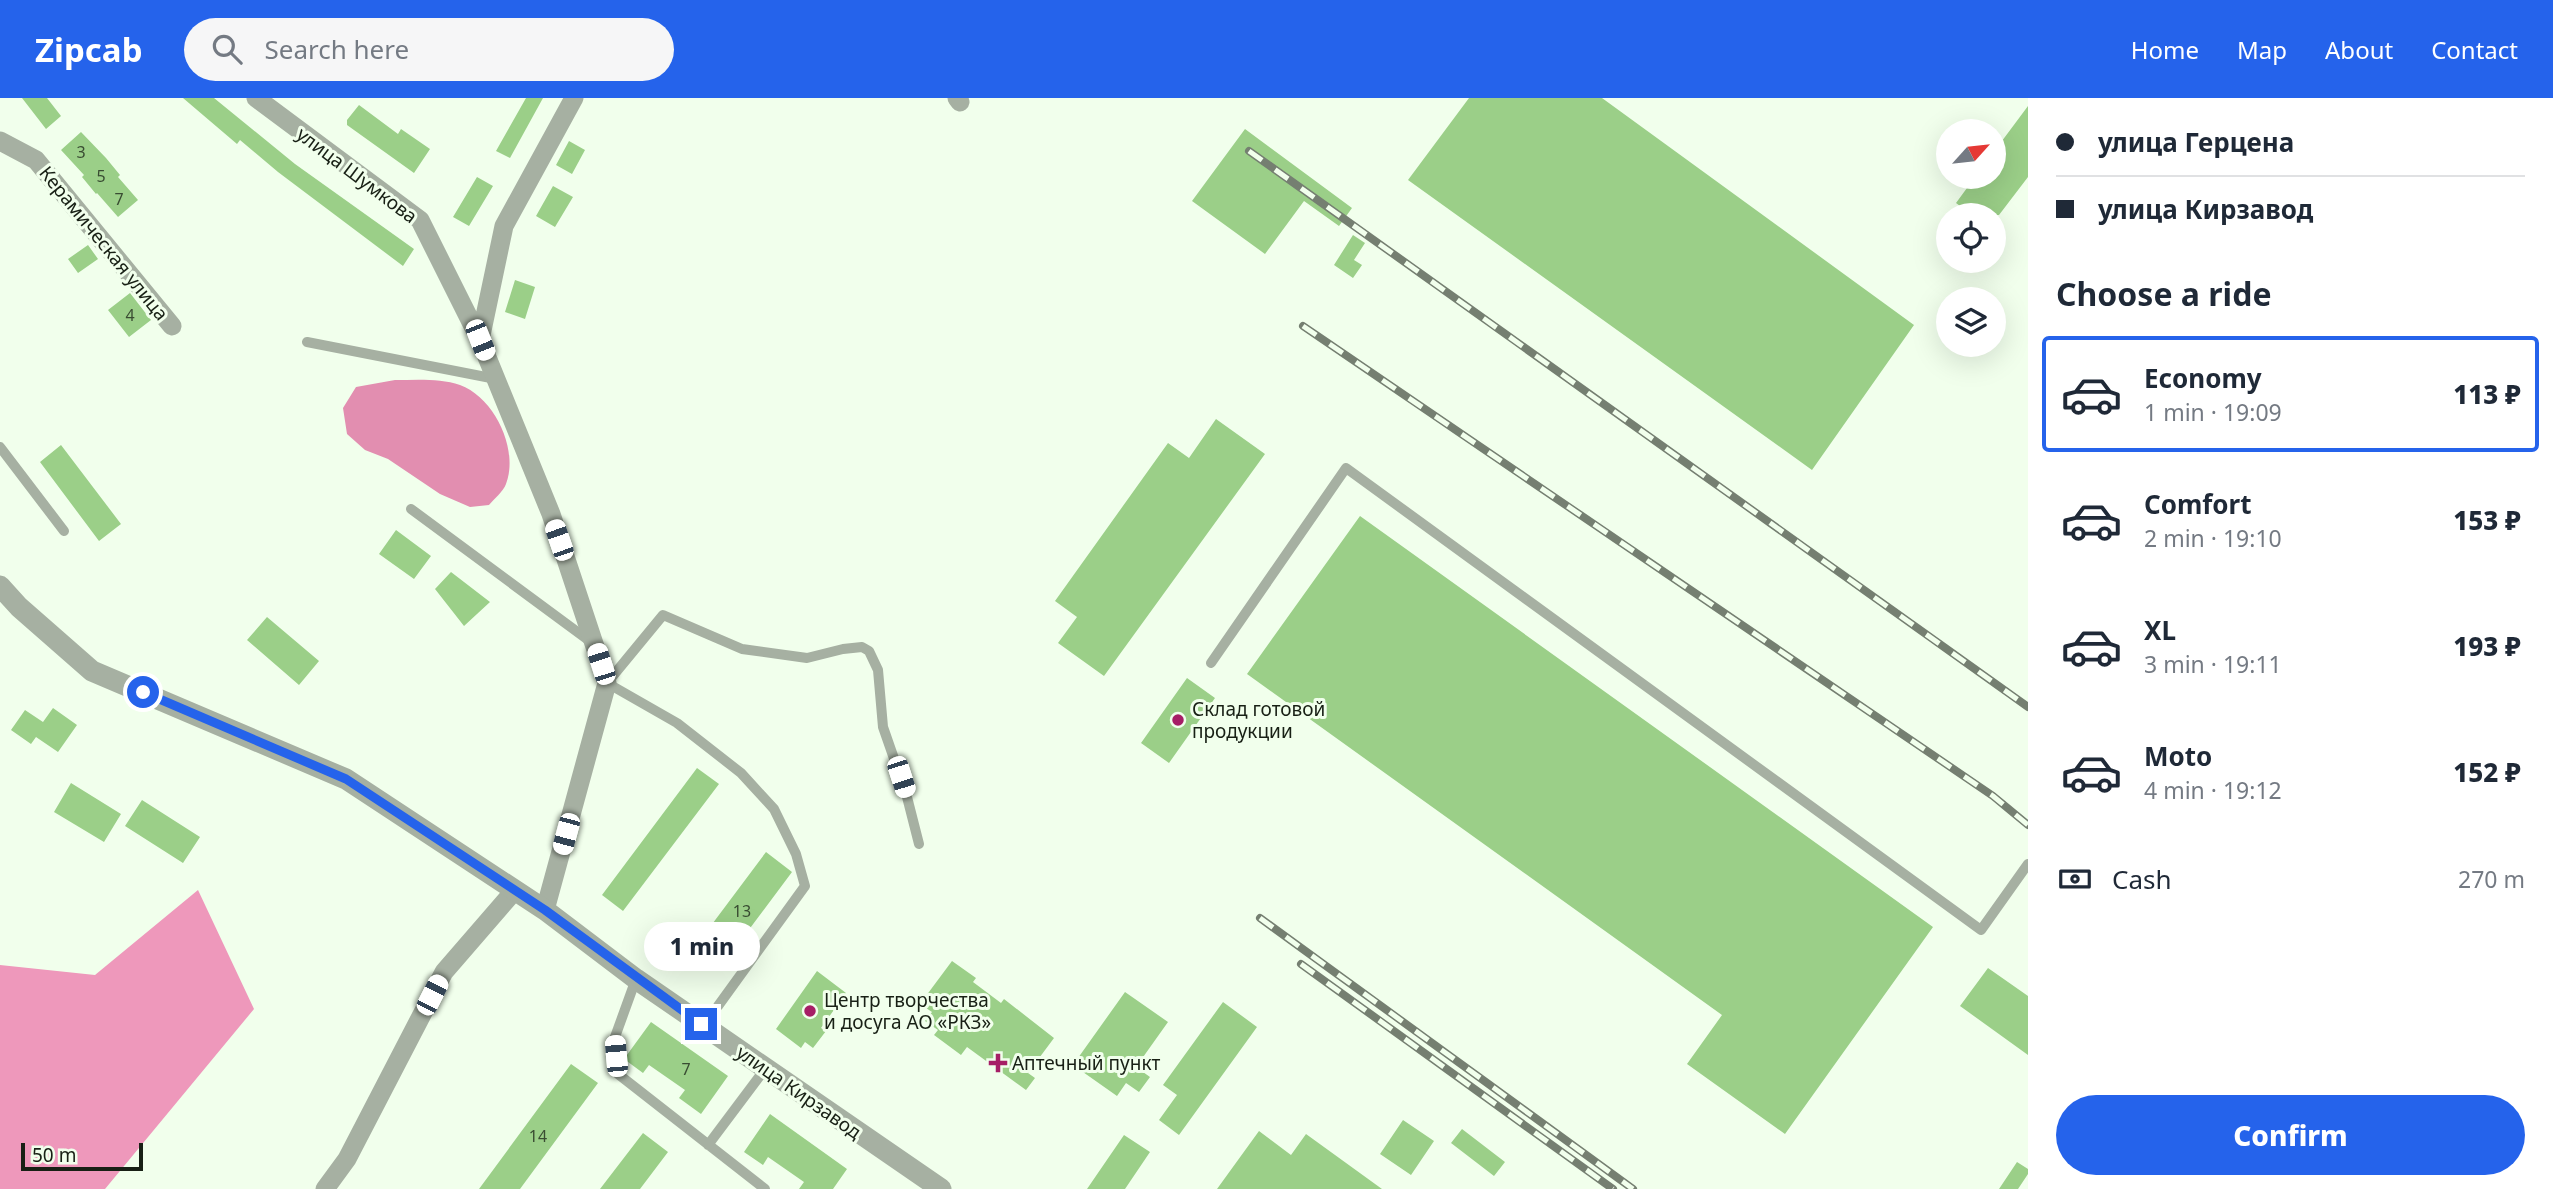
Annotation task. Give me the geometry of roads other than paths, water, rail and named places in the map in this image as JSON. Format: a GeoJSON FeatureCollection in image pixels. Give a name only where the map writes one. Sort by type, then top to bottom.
{"type":"FeatureCollection","features":[{"type":"Feature","properties":{"kind":"street","name":"улица Шумкова"},"geometry":{"type":"LineString","coordinates":[[256,98],[420,220],[480,340],[551,514],[607,683]]}},
{"type":"Feature","properties":{"kind":"street"},"geometry":{"type":"LineString","coordinates":[[480,340],[504,226],[574,98]]}},
{"type":"Feature","properties":{"kind":"street","name":"Керамическая улица"},"geometry":{"type":"LineString","coordinates":[[0,141],[36,160],[172,326]]}},
{"type":"Feature","properties":{"kind":"street","name":"улица Кирзавод"},"geometry":{"type":"LineString","coordinates":[[0,586],[19,607],[92,671],[346,779],[545,910],[636,979],[941,1189]]}},
{"type":"Feature","properties":{"kind":"street"},"geometry":{"type":"LineString","coordinates":[[545,910],[607,683]]}},
{"type":"Feature","properties":{"kind":"street"},"geometry":{"type":"LineString","coordinates":[[325,1189],[347,1159],[444,972],[515,890]]}},
{"type":"Feature","properties":{"kind":"lane"},"geometry":{"type":"LineString","coordinates":[[307,342],[496,379]]}},
{"type":"Feature","properties":{"kind":"lane"},"geometry":{"type":"LineString","coordinates":[[0,447],[64,531]]}},
{"type":"Feature","properties":{"kind":"lane"},"geometry":{"type":"LineString","coordinates":[[1211,663],[1346,468],[1981,930],[2028,864]]}},
{"type":"Feature","properties":{"kind":"lane"},"geometry":{"type":"LineString","coordinates":[[411,509],[595,645]]}},
{"type":"Feature","properties":{"kind":"lane"},"geometry":{"type":"LineString","coordinates":[[718,1006],[805,886],[796,854],[774,809],[741,773],[677,723],[607,683],[663,615],[742,649],[807,659],[843,649],[862,647],[869,652],[878,670],[883,727],[906,793],[919,844]]}},
{"type":"Feature","properties":{"kind":"lane"},"geometry":{"type":"LineString","coordinates":[[636,979],[614,1037],[618,1074],[765,1189]]}},
{"type":"Feature","properties":{"kind":"lane"},"geometry":{"type":"LineString","coordinates":[[708,1145],[765,1069]]}},
{"type":"Feature","properties":{"kind":"railway"},"geometry":{"type":"LineString","coordinates":[[1249,151],[2028,707]]}},
{"type":"Feature","properties":{"kind":"railway"},"geometry":{"type":"LineString","coordinates":[[1303,326],[1993,796],[2028,825]]}},
{"type":"Feature","properties":{"kind":"railway"},"geometry":{"type":"LineString","coordinates":[[1260,918],[1633,1189]]}},
{"type":"Feature","properties":{"kind":"railway"},"geometry":{"type":"LineString","coordinates":[[1301,964],[1613,1189]]}},
{"type":"Feature","properties":{"kind":"place","name":"Склад готовой продукции"},"geometry":{"type":"Point","coordinates":[1178,720]}},
{"type":"Feature","properties":{"kind":"place","name":"Центр творчества и досуга АО «РКЗ»"},"geometry":{"type":"Point","coordinates":[810,1011]}},
{"type":"Feature","properties":{"kind":"place","name":"Аптечный пункт"},"geometry":{"type":"Point","coordinates":[998,1063]}}]}
